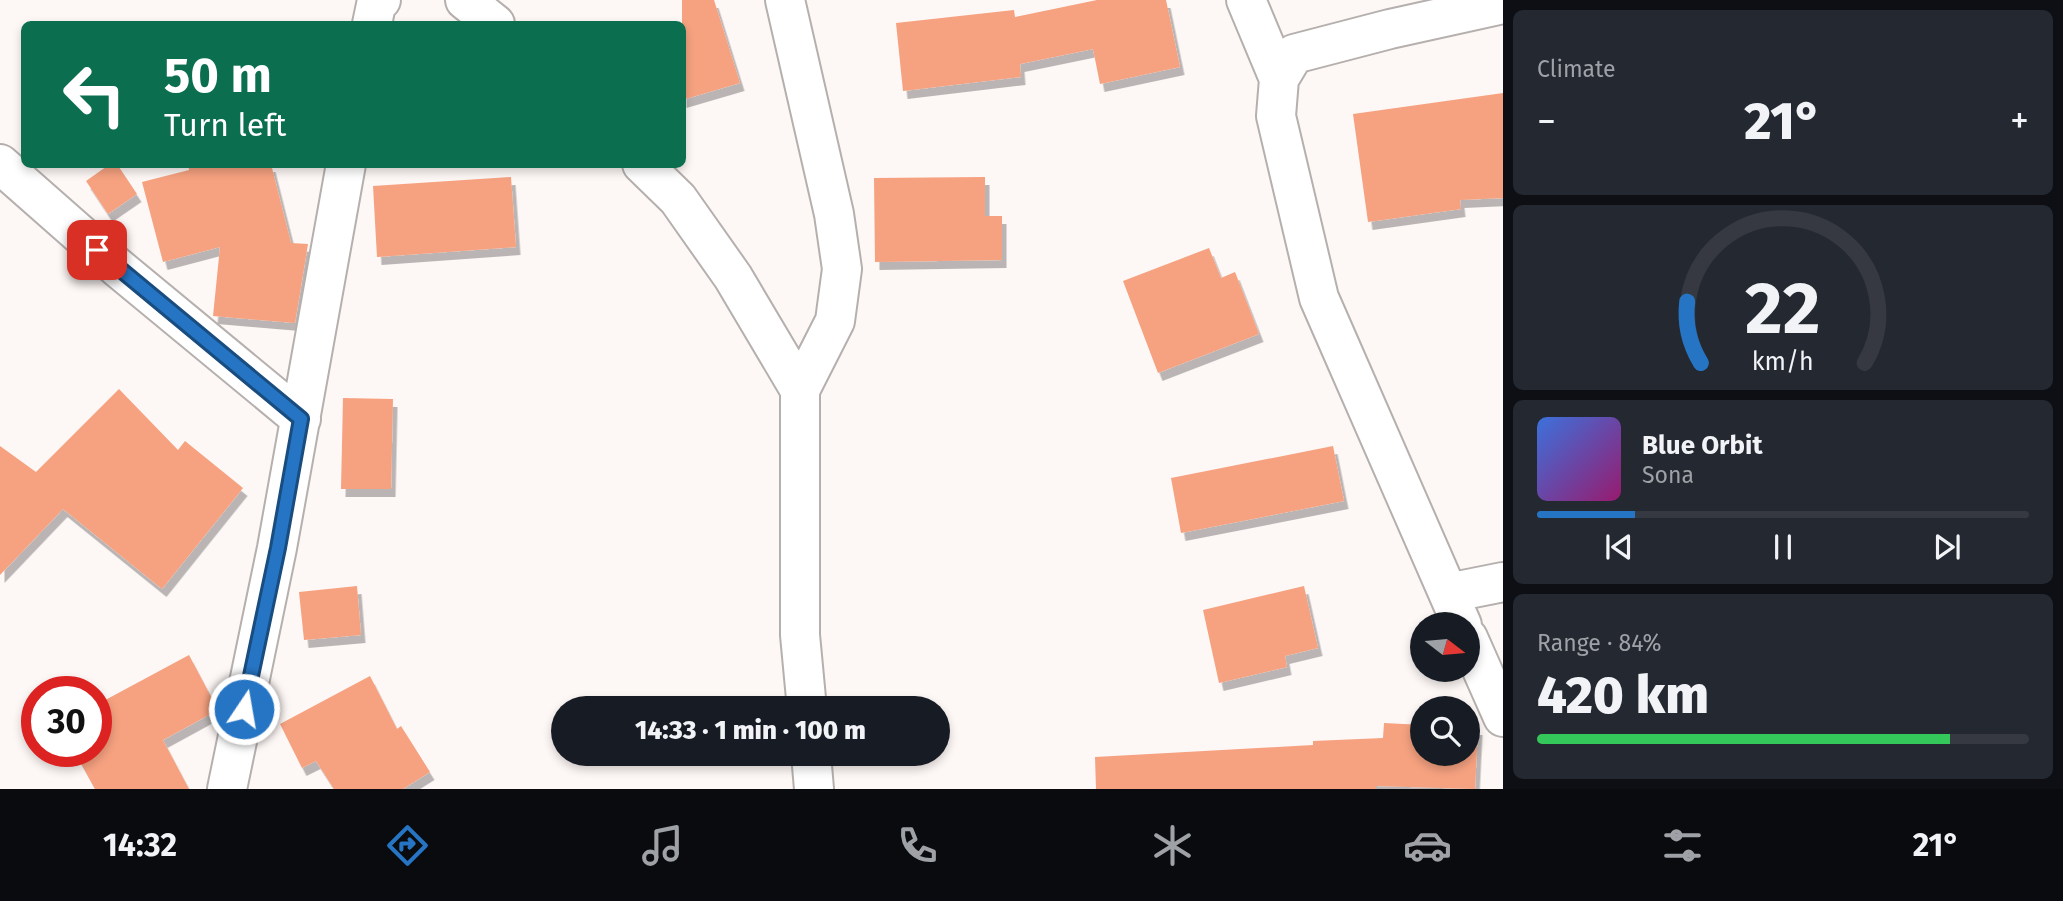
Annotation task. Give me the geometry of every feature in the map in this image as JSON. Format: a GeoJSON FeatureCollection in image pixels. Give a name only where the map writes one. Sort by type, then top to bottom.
{"type":"FeatureCollection","features":[{"type":"Feature","properties":{"kind":"street"},"geometry":{"type":"LineString","coordinates":[[373,21],[376,5],[381,0]]}},
{"type":"Feature","properties":{"kind":"street"},"geometry":{"type":"LineString","coordinates":[[465,0],[491,21]]}},
{"type":"Feature","properties":{"kind":"street"},"geometry":{"type":"LineString","coordinates":[[785,0],[834,214],[842,269],[835,321],[800,390],[800,635],[806,696]]}},
{"type":"Feature","properties":{"kind":"street"},"geometry":{"type":"LineString","coordinates":[[1246,0],[1279,79]]}},
{"type":"Feature","properties":{"kind":"street"},"geometry":{"type":"LineString","coordinates":[[1503,4],[1294,54],[1279,79],[1276,116],[1319,298],[1455,609],[1503,582]]}},
{"type":"Feature","properties":{"kind":"street"},"geometry":{"type":"LineString","coordinates":[[0,164],[117,267],[301,419]]}},
{"type":"Feature","properties":{"kind":"street"},"geometry":{"type":"LineString","coordinates":[[228,789],[278,548],[345,168]]}},
{"type":"Feature","properties":{"kind":"street"},"geometry":{"type":"LineString","coordinates":[[646,168],[678,199],[733,277],[800,390]]}},
{"type":"Feature","properties":{"kind":"street"},"geometry":{"type":"LineString","coordinates":[[1480,665],[1503,717]]}},
{"type":"Feature","properties":{"kind":"street"},"geometry":{"type":"LineString","coordinates":[[812,766],[814,789]]}},
{"type":"Feature","properties":{"kind":"building"},"geometry":{"type":"Polygon","coordinates":[[[682,0],[714,0],[740,83],[686,99],[686,21],[682,21],[682,0]]]}},
{"type":"Feature","properties":{"kind":"building"},"geometry":{"type":"Polygon","coordinates":[[[1097,0],[1166,0],[1180,67],[1100,84],[1093,49],[1020,64],[1021,77],[903,91],[896,23],[1014,10],[1015,17],[1097,0]]]}},
{"type":"Feature","properties":{"kind":"building"},"geometry":{"type":"Polygon","coordinates":[[[1503,93],[1503,198],[1460,200],[1461,209],[1368,222],[1353,114],[1503,93]]]}},
{"type":"Feature","properties":{"kind":"building"},"geometry":{"type":"Polygon","coordinates":[[[104,168],[120,168],[137,194],[108,214],[86,181],[104,168]]]}},
{"type":"Feature","properties":{"kind":"building"},"geometry":{"type":"Polygon","coordinates":[[[272,168],[291,243],[308,244],[295,323],[213,316],[220,247],[163,262],[142,182],[189,170],[272,168]]]}},
{"type":"Feature","properties":{"kind":"building"},"geometry":{"type":"Polygon","coordinates":[[[511,177],[516,247],[377,257],[373,186],[511,177]]]}},
{"type":"Feature","properties":{"kind":"building"},"geometry":{"type":"Polygon","coordinates":[[[985,177],[985,216],[1002,216],[1002,260],[875,262],[874,178],[985,177]]]}},
{"type":"Feature","properties":{"kind":"building"},"geometry":{"type":"Polygon","coordinates":[[[1209,248],[1221,278],[1235,272],[1259,334],[1158,373],[1123,281],[1209,248]]]}},
{"type":"Feature","properties":{"kind":"building"},"geometry":{"type":"Polygon","coordinates":[[[119,389],[178,450],[185,441],[243,488],[162,589],[63,509],[0,575],[0,446],[36,472],[119,389]]]}},
{"type":"Feature","properties":{"kind":"building"},"geometry":{"type":"Polygon","coordinates":[[[343,398],[393,399],[391,489],[341,489],[343,398]]]}},
{"type":"Feature","properties":{"kind":"building"},"geometry":{"type":"Polygon","coordinates":[[[1333,446],[1344,501],[1181,533],[1171,478],[1333,446]]]}},
{"type":"Feature","properties":{"kind":"building"},"geometry":{"type":"Polygon","coordinates":[[[357,586],[361,635],[304,640],[299,592],[357,586]]]}},
{"type":"Feature","properties":{"kind":"building"},"geometry":{"type":"Polygon","coordinates":[[[1304,586],[1318,648],[1285,656],[1287,667],[1219,683],[1203,610],[1304,586]]]}},
{"type":"Feature","properties":{"kind":"building"},"geometry":{"type":"Polygon","coordinates":[[[189,655],[218,710],[163,740],[189,789],[95,789],[83,767],[112,767],[112,696],[189,655]]]}},
{"type":"Feature","properties":{"kind":"building"},"geometry":{"type":"Polygon","coordinates":[[[370,676],[397,729],[401,726],[430,772],[403,789],[334,789],[316,761],[302,768],[280,724],[370,676]]]}},
{"type":"Feature","properties":{"kind":"building"},"geometry":{"type":"Polygon","coordinates":[[[1384,723],[1410,724],[1410,766],[1476,766],[1475,789],[1376,786],[1376,789],[1096,789],[1095,757],[1313,745],[1313,741],[1383,738],[1384,723]]]}},
{"type":"Feature","properties":{"kind":"route"},"geometry":{"type":"LineString","coordinates":[[97,250],[301,419],[278,548],[244,709]]}}]}
